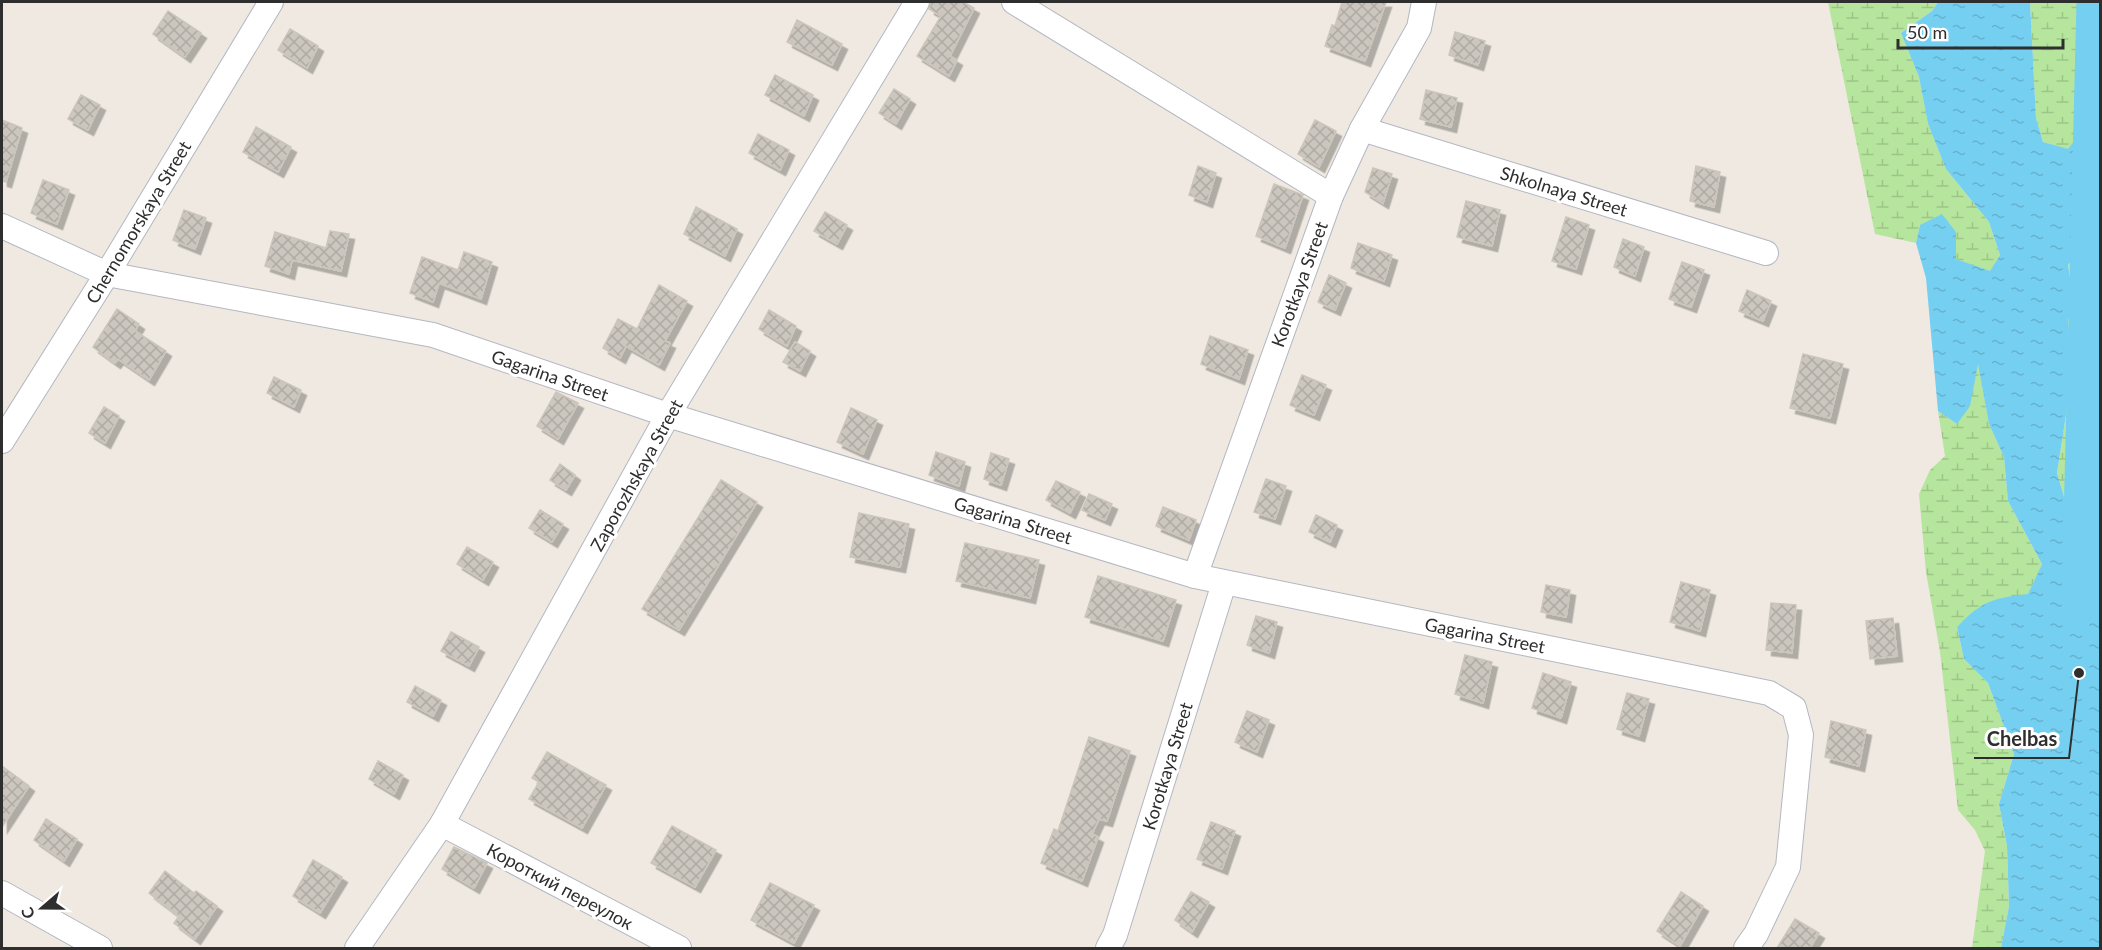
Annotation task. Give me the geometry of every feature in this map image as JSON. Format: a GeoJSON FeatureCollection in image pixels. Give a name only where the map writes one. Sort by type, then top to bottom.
{"type":"FeatureCollection","features":[{"type":"Feature","properties":{"kind":"street","name":"Chernomorskaya Street"},"geometry":{"type":"LineString","coordinates":[[2,441],[271,2]]}},
{"type":"Feature","properties":{"kind":"street","name":"Zaporozhskaya Street"},"geometry":{"type":"LineString","coordinates":[[357,948],[442,824],[668,415],[917,2]]}},
{"type":"Feature","properties":{"kind":"street"},"geometry":{"type":"LineString","coordinates":[[1014,2],[1330,196]]}},
{"type":"Feature","properties":{"kind":"street","name":"Korotkaya Street"},"geometry":{"type":"LineString","coordinates":[[1195,576],[1330,196],[1362,129],[1419,28],[1424,2]]}},
{"type":"Feature","properties":{"kind":"street","name":"Shkolnaya Street"},"geometry":{"type":"LineString","coordinates":[[1362,129],[1766,253]]}},
{"type":"Feature","properties":{"kind":"street","name":"Gagarina Street"},"geometry":{"type":"LineString","coordinates":[[2,226],[106,274],[433,336],[668,415],[1195,576],[1769,693],[1794,708],[1801,735],[1788,867],[1756,934],[1746,948]]}},
{"type":"Feature","properties":{"kind":"street","name":"Korotkaya Street"},"geometry":{"type":"LineString","coordinates":[[1108,948],[1119,924],[1224,583]]}},
{"type":"Feature","properties":{"kind":"street","name":"Короткий переулок"},"geometry":{"type":"LineString","coordinates":[[442,824],[679,948]]}},
{"type":"Feature","properties":{"kind":"street"},"geometry":{"type":"LineString","coordinates":[[2,893],[100,948]]}},
{"type":"Feature","properties":{"kind":"green space"},"geometry":{"type":"Polygon","coordinates":[[[1828,2],[1938,2],[1932,11],[1901,33],[1919,77],[1928,124],[1946,169],[1989,222],[2000,255],[1990,272],[1956,259],[1956,232],[1920,225],[1916,243],[1875,234],[1828,2]]]}},
{"type":"Feature","properties":{"kind":"green space"},"geometry":{"type":"Polygon","coordinates":[[[2030,2],[2100,2],[2100,107],[2068,150],[2043,142],[2036,118],[2030,2]]]}},
{"type":"Feature","properties":{"kind":"green space"},"geometry":{"type":"Polygon","coordinates":[[[2100,158],[2100,280],[2071,284],[2068,265],[2084,246],[2071,219],[2079,177],[2100,158]]]}},
{"type":"Feature","properties":{"kind":"green space"},"geometry":{"type":"Polygon","coordinates":[[[2100,294],[2100,570],[2093,568],[2076,539],[2057,473],[2072,376],[2068,319],[2100,294]]]}},
{"type":"Feature","properties":{"kind":"green space"},"geometry":{"type":"Polygon","coordinates":[[[1978,362],[1989,424],[2004,457],[2008,501],[2042,564],[2028,595],[1989,603],[1973,612],[1957,627],[1964,659],[1988,683],[2014,754],[1999,804],[2007,846],[2009,906],[2001,948],[1972,948],[1985,851],[1975,830],[1958,810],[1940,652],[1926,572],[1919,494],[1930,470],[1945,456],[1938,411],[1957,424],[1978,362]]]}},
{"type":"Feature","properties":{"kind":"water"},"geometry":{"type":"Polygon","coordinates":[[[1938,2],[2030,2],[2036,118],[2043,142],[2068,149],[2100,107],[2100,158],[2079,177],[2071,219],[2084,246],[2068,265],[2071,284],[2100,280],[2100,294],[2068,319],[2072,376],[2057,473],[2076,538],[2093,567],[2100,570],[2100,948],[2001,948],[2009,906],[2007,846],[1999,804],[2014,754],[1988,683],[1964,659],[1957,627],[1973,611],[1989,602],[2028,594],[2042,564],[2008,501],[2004,457],[1989,424],[1978,364],[1970,406],[1957,424],[1938,411],[1926,278],[1916,243],[1920,225],[1942,214],[1956,232],[1956,259],[1990,271],[2000,255],[1989,222],[1946,169],[1928,124],[1919,77],[1901,33],[1932,11],[1938,2]]]}},
{"type":"Feature","properties":{"kind":"building"},"geometry":{"type":"Polygon","coordinates":[[[931,2],[963,2],[974,8],[950,56],[957,60],[949,76],[917,56],[941,16],[929,9],[931,2]]]}},
{"type":"Feature","properties":{"kind":"building"},"geometry":{"type":"Polygon","coordinates":[[[1342,2],[1386,2],[1365,61],[1325,46],[1332,25],[1335,26],[1342,2]]]}},
{"type":"Feature","properties":{"kind":"building"},"geometry":{"type":"Polygon","coordinates":[[[168,11],[201,33],[185,57],[153,34],[168,11]]]}},
{"type":"Feature","properties":{"kind":"building"},"geometry":{"type":"Polygon","coordinates":[[[797,20],[842,44],[832,65],[787,42],[797,20]]]}},
{"type":"Feature","properties":{"kind":"building"},"geometry":{"type":"Polygon","coordinates":[[[290,29],[318,46],[307,68],[278,50],[290,29]]]}},
{"type":"Feature","properties":{"kind":"building"},"geometry":{"type":"Polygon","coordinates":[[[1455,32],[1485,41],[1478,65],[1449,55],[1455,32]]]}},
{"type":"Feature","properties":{"kind":"building"},"geometry":{"type":"Polygon","coordinates":[[[775,75],[813,95],[804,116],[765,95],[775,75]]]}},
{"type":"Feature","properties":{"kind":"building"},"geometry":{"type":"Polygon","coordinates":[[[894,89],[910,99],[896,124],[879,113],[894,89]]]}},
{"type":"Feature","properties":{"kind":"building"},"geometry":{"type":"Polygon","coordinates":[[[1426,90],[1457,98],[1451,127],[1420,119],[1426,90]]]}},
{"type":"Feature","properties":{"kind":"building"},"geometry":{"type":"Polygon","coordinates":[[[81,95],[100,105],[88,130],[68,119],[81,95]]]}},
{"type":"Feature","properties":{"kind":"building"},"geometry":{"type":"Polygon","coordinates":[[[2,120],[22,128],[6,182],[2,181],[2,120]]]}},
{"type":"Feature","properties":{"kind":"building"},"geometry":{"type":"Polygon","coordinates":[[[1315,120],[1336,131],[1319,167],[1298,154],[1315,120]]]}},
{"type":"Feature","properties":{"kind":"building"},"geometry":{"type":"Polygon","coordinates":[[[256,127],[291,147],[278,172],[243,152],[256,127]]]}},
{"type":"Feature","properties":{"kind":"building"},"geometry":{"type":"Polygon","coordinates":[[[758,134],[789,150],[780,170],[749,153],[758,134]]]}},
{"type":"Feature","properties":{"kind":"building"},"geometry":{"type":"Polygon","coordinates":[[[1198,166],[1216,173],[1207,202],[1189,195],[1198,166]]]}},
{"type":"Feature","properties":{"kind":"building"},"geometry":{"type":"Polygon","coordinates":[[[1696,166],[1720,172],[1714,207],[1690,201],[1696,166]]]}},
{"type":"Feature","properties":{"kind":"building"},"geometry":{"type":"Polygon","coordinates":[[[1373,168],[1392,174],[1383,203],[1365,192],[1373,168]]]}},
{"type":"Feature","properties":{"kind":"building"},"geometry":{"type":"Polygon","coordinates":[[[43,180],[69,190],[57,224],[31,213],[43,180]]]}},
{"type":"Feature","properties":{"kind":"building"},"geometry":{"type":"Polygon","coordinates":[[[1274,184],[1303,195],[1285,248],[1256,236],[1274,184]]]}},
{"type":"Feature","properties":{"kind":"building"},"geometry":{"type":"Polygon","coordinates":[[[1466,201],[1500,210],[1492,246],[1457,237],[1466,201]]]}},
{"type":"Feature","properties":{"kind":"building"},"geometry":{"type":"Polygon","coordinates":[[[696,207],[737,229],[725,256],[684,234],[696,207]]]}},
{"type":"Feature","properties":{"kind":"building"},"geometry":{"type":"Polygon","coordinates":[[[184,210],[206,218],[195,249],[173,240],[184,210]]]}},
{"type":"Feature","properties":{"kind":"building"},"geometry":{"type":"Polygon","coordinates":[[[825,212],[847,225],[837,244],[814,231],[825,212]]]}},
{"type":"Feature","properties":{"kind":"building"},"geometry":{"type":"Polygon","coordinates":[[[1566,217],[1589,225],[1576,269],[1552,261],[1566,217]]]}},
{"type":"Feature","properties":{"kind":"building"},"geometry":{"type":"Polygon","coordinates":[[[330,231],[349,234],[341,271],[292,260],[289,274],[265,266],[275,232],[326,248],[330,231]]]}},
{"type":"Feature","properties":{"kind":"building"},"geometry":{"type":"Polygon","coordinates":[[[1623,239],[1644,247],[1635,276],[1614,267],[1623,239]]]}},
{"type":"Feature","properties":{"kind":"building"},"geometry":{"type":"Polygon","coordinates":[[[1358,243],[1392,255],[1384,281],[1351,268],[1358,243]]]}},
{"type":"Feature","properties":{"kind":"building"},"geometry":{"type":"Polygon","coordinates":[[[464,252],[492,262],[481,299],[439,283],[433,302],[410,293],[422,257],[458,270],[464,252]]]}},
{"type":"Feature","properties":{"kind":"building"},"geometry":{"type":"Polygon","coordinates":[[[1682,262],[1704,270],[1691,307],[1669,299],[1682,262]]]}},
{"type":"Feature","properties":{"kind":"building"},"geometry":{"type":"Polygon","coordinates":[[[1329,275],[1346,283],[1335,310],[1318,302],[1329,275]]]}},
{"type":"Feature","properties":{"kind":"building"},"geometry":{"type":"Polygon","coordinates":[[[659,285],[687,301],[665,341],[670,343],[659,365],[626,346],[620,358],[603,348],[618,319],[637,329],[659,285]]]}},
{"type":"Feature","properties":{"kind":"building"},"geometry":{"type":"Polygon","coordinates":[[[1747,290],[1771,301],[1763,321],[1739,311],[1747,290]]]}},
{"type":"Feature","properties":{"kind":"building"},"geometry":{"type":"Polygon","coordinates":[[[117,309],[139,324],[135,331],[166,351],[149,380],[118,359],[115,363],[93,347],[117,309]]]}},
{"type":"Feature","properties":{"kind":"building"},"geometry":{"type":"Polygon","coordinates":[[[769,310],[796,326],[787,346],[759,329],[769,310]]]}},
{"type":"Feature","properties":{"kind":"building"},"geometry":{"type":"Polygon","coordinates":[[[1210,336],[1248,350],[1239,379],[1201,364],[1210,336]]]}},
{"type":"Feature","properties":{"kind":"building"},"geometry":{"type":"Polygon","coordinates":[[[795,342],[810,351],[800,371],[783,362],[795,342]]]}},
{"type":"Feature","properties":{"kind":"building"},"geometry":{"type":"Polygon","coordinates":[[[1803,354],[1843,364],[1830,418],[1790,408],[1803,354]]]}},
{"type":"Feature","properties":{"kind":"building"},"geometry":{"type":"Polygon","coordinates":[[[1302,375],[1326,385],[1314,415],[1290,405],[1302,375]]]}},
{"type":"Feature","properties":{"kind":"building"},"geometry":{"type":"Polygon","coordinates":[[[274,377],[301,390],[294,407],[267,393],[274,377]]]}},
{"type":"Feature","properties":{"kind":"building"},"geometry":{"type":"Polygon","coordinates":[[[556,392],[578,403],[558,439],[537,426],[556,392]]]}},
{"type":"Feature","properties":{"kind":"building"},"geometry":{"type":"Polygon","coordinates":[[[104,407],[119,416],[105,443],[89,433],[104,407]]]}},
{"type":"Feature","properties":{"kind":"building"},"geometry":{"type":"Polygon","coordinates":[[[851,408],[877,420],[863,454],[837,442],[851,408]]]}},
{"type":"Feature","properties":{"kind":"building"},"geometry":{"type":"Polygon","coordinates":[[[936,452],[965,462],[959,486],[929,475],[936,452]]]}},
{"type":"Feature","properties":{"kind":"building"},"geometry":{"type":"Polygon","coordinates":[[[991,453],[1009,459],[1001,485],[984,479],[991,453]]]}},
{"type":"Feature","properties":{"kind":"building"},"geometry":{"type":"Polygon","coordinates":[[[560,464],[575,475],[566,490],[550,480],[560,464]]]}},
{"type":"Feature","properties":{"kind":"building"},"geometry":{"type":"Polygon","coordinates":[[[1266,479],[1286,486],[1275,519],[1254,512],[1266,479]]]}},
{"type":"Feature","properties":{"kind":"building"},"geometry":{"type":"Polygon","coordinates":[[[721,480],[757,502],[679,630],[642,609],[721,480]]]}},
{"type":"Feature","properties":{"kind":"building"},"geometry":{"type":"Polygon","coordinates":[[[1056,481],[1080,492],[1070,513],[1046,500],[1056,481]]]}},
{"type":"Feature","properties":{"kind":"building"},"geometry":{"type":"Polygon","coordinates":[[[1089,494],[1112,504],[1105,520],[1082,510],[1089,494]]]}},
{"type":"Feature","properties":{"kind":"building"},"geometry":{"type":"Polygon","coordinates":[[[1163,507],[1196,520],[1189,540],[1156,526],[1163,507]]]}},
{"type":"Feature","properties":{"kind":"building"},"geometry":{"type":"Polygon","coordinates":[[[540,510],[563,524],[552,542],[529,528],[540,510]]]}},
{"type":"Feature","properties":{"kind":"building"},"geometry":{"type":"Polygon","coordinates":[[[859,513],[909,524],[900,567],[850,557],[859,513]]]}},
{"type":"Feature","properties":{"kind":"building"},"geometry":{"type":"Polygon","coordinates":[[[1316,515],[1337,525],[1330,542],[1309,532],[1316,515]]]}},
{"type":"Feature","properties":{"kind":"building"},"geometry":{"type":"Polygon","coordinates":[[[965,543],[1039,560],[1030,598],[956,581],[965,543]]]}},
{"type":"Feature","properties":{"kind":"building"},"geometry":{"type":"Polygon","coordinates":[[[467,547],[493,562],[483,580],[457,564],[467,547]]]}},
{"type":"Feature","properties":{"kind":"building"},"geometry":{"type":"Polygon","coordinates":[[[1098,576],[1176,600],[1163,641],[1085,617],[1098,576]]]}},
{"type":"Feature","properties":{"kind":"building"},"geometry":{"type":"Polygon","coordinates":[[[1681,582],[1710,590],[1700,631],[1670,622],[1681,582]]]}},
{"type":"Feature","properties":{"kind":"building"},"geometry":{"type":"Polygon","coordinates":[[[1546,585],[1570,590],[1566,617],[1541,612],[1546,585]]]}},
{"type":"Feature","properties":{"kind":"building"},"geometry":{"type":"Polygon","coordinates":[[[1771,603],[1796,605],[1792,653],[1766,650],[1771,603]]]}},
{"type":"Feature","properties":{"kind":"building"},"geometry":{"type":"Polygon","coordinates":[[[1256,616],[1277,622],[1269,653],[1247,645],[1256,616]]]}},
{"type":"Feature","properties":{"kind":"building"},"geometry":{"type":"Polygon","coordinates":[[[1893,618],[1897,656],[1870,659],[1866,621],[1893,618]]]}},
{"type":"Feature","properties":{"kind":"building"},"geometry":{"type":"Polygon","coordinates":[[[451,632],[479,647],[469,666],[441,651],[451,632]]]}},
{"type":"Feature","properties":{"kind":"building"},"geometry":{"type":"Polygon","coordinates":[[[1465,655],[1492,662],[1483,703],[1455,694],[1465,655]]]}},
{"type":"Feature","properties":{"kind":"building"},"geometry":{"type":"Polygon","coordinates":[[[1543,673],[1571,682],[1561,718],[1532,708],[1543,673]]]}},
{"type":"Feature","properties":{"kind":"building"},"geometry":{"type":"Polygon","coordinates":[[[415,686],[441,700],[433,716],[407,702],[415,686]]]}},
{"type":"Feature","properties":{"kind":"building"},"geometry":{"type":"Polygon","coordinates":[[[1627,693],[1649,699],[1639,736],[1617,729],[1627,693]]]}},
{"type":"Feature","properties":{"kind":"building"},"geometry":{"type":"Polygon","coordinates":[[[1247,711],[1269,720],[1257,752],[1235,742],[1247,711]]]}},
{"type":"Feature","properties":{"kind":"building"},"geometry":{"type":"Polygon","coordinates":[[[1831,721],[1866,730],[1859,766],[1825,757],[1831,721]]]}},
{"type":"Feature","properties":{"kind":"building"},"geometry":{"type":"Polygon","coordinates":[[[1089,737],[1130,751],[1107,821],[1099,819],[1092,834],[1098,837],[1082,881],[1041,863],[1054,829],[1058,831],[1089,737]]]}},
{"type":"Feature","properties":{"kind":"building"},"geometry":{"type":"Polygon","coordinates":[[[547,752],[606,785],[582,828],[529,799],[539,782],[532,778],[547,752]]]}},
{"type":"Feature","properties":{"kind":"building"},"geometry":{"type":"Polygon","coordinates":[[[378,761],[403,775],[394,794],[369,779],[378,761]]]}},
{"type":"Feature","properties":{"kind":"building"},"geometry":{"type":"Polygon","coordinates":[[[2,766],[29,786],[2,827],[2,766]]]}},
{"type":"Feature","properties":{"kind":"building"},"geometry":{"type":"Polygon","coordinates":[[[46,819],[77,839],[64,861],[34,840],[46,819]]]}},
{"type":"Feature","properties":{"kind":"building"},"geometry":{"type":"Polygon","coordinates":[[[1211,822],[1235,831],[1222,869],[1197,859],[1211,822]]]}},
{"type":"Feature","properties":{"kind":"building"},"geometry":{"type":"Polygon","coordinates":[[[672,826],[716,850],[695,887],[651,863],[672,826]]]}},
{"type":"Feature","properties":{"kind":"building"},"geometry":{"type":"Polygon","coordinates":[[[454,847],[487,863],[474,888],[442,869],[454,847]]]}},
{"type":"Feature","properties":{"kind":"building"},"geometry":{"type":"Polygon","coordinates":[[[313,860],[342,877],[320,913],[293,896],[313,860]]]}},
{"type":"Feature","properties":{"kind":"building"},"geometry":{"type":"Polygon","coordinates":[[[165,871],[194,893],[196,891],[217,906],[195,939],[174,923],[179,916],[149,893],[165,871]]]}},
{"type":"Feature","properties":{"kind":"building"},"geometry":{"type":"Polygon","coordinates":[[[770,883],[814,905],[794,943],[751,920],[770,883]]]}},
{"type":"Feature","properties":{"kind":"building"},"geometry":{"type":"Polygon","coordinates":[[[1191,892],[1209,902],[1192,932],[1175,920],[1191,892]]]}},
{"type":"Feature","properties":{"kind":"building"},"geometry":{"type":"Polygon","coordinates":[[[1681,892],[1703,906],[1680,946],[1657,931],[1681,892]]]}},
{"type":"Feature","properties":{"kind":"building"},"geometry":{"type":"Polygon","coordinates":[[[1795,919],[1819,933],[1810,948],[1777,948],[1795,919]]]}},
{"type":"Feature","properties":{"kind":"waterway"},"geometry":{"type":"LineString","coordinates":[[2081,602],[2096,2]]}},
{"type":"Feature","properties":{"kind":"place","name":"Chelbas"},"geometry":{"type":"Point","coordinates":[2079,673]}}]}
